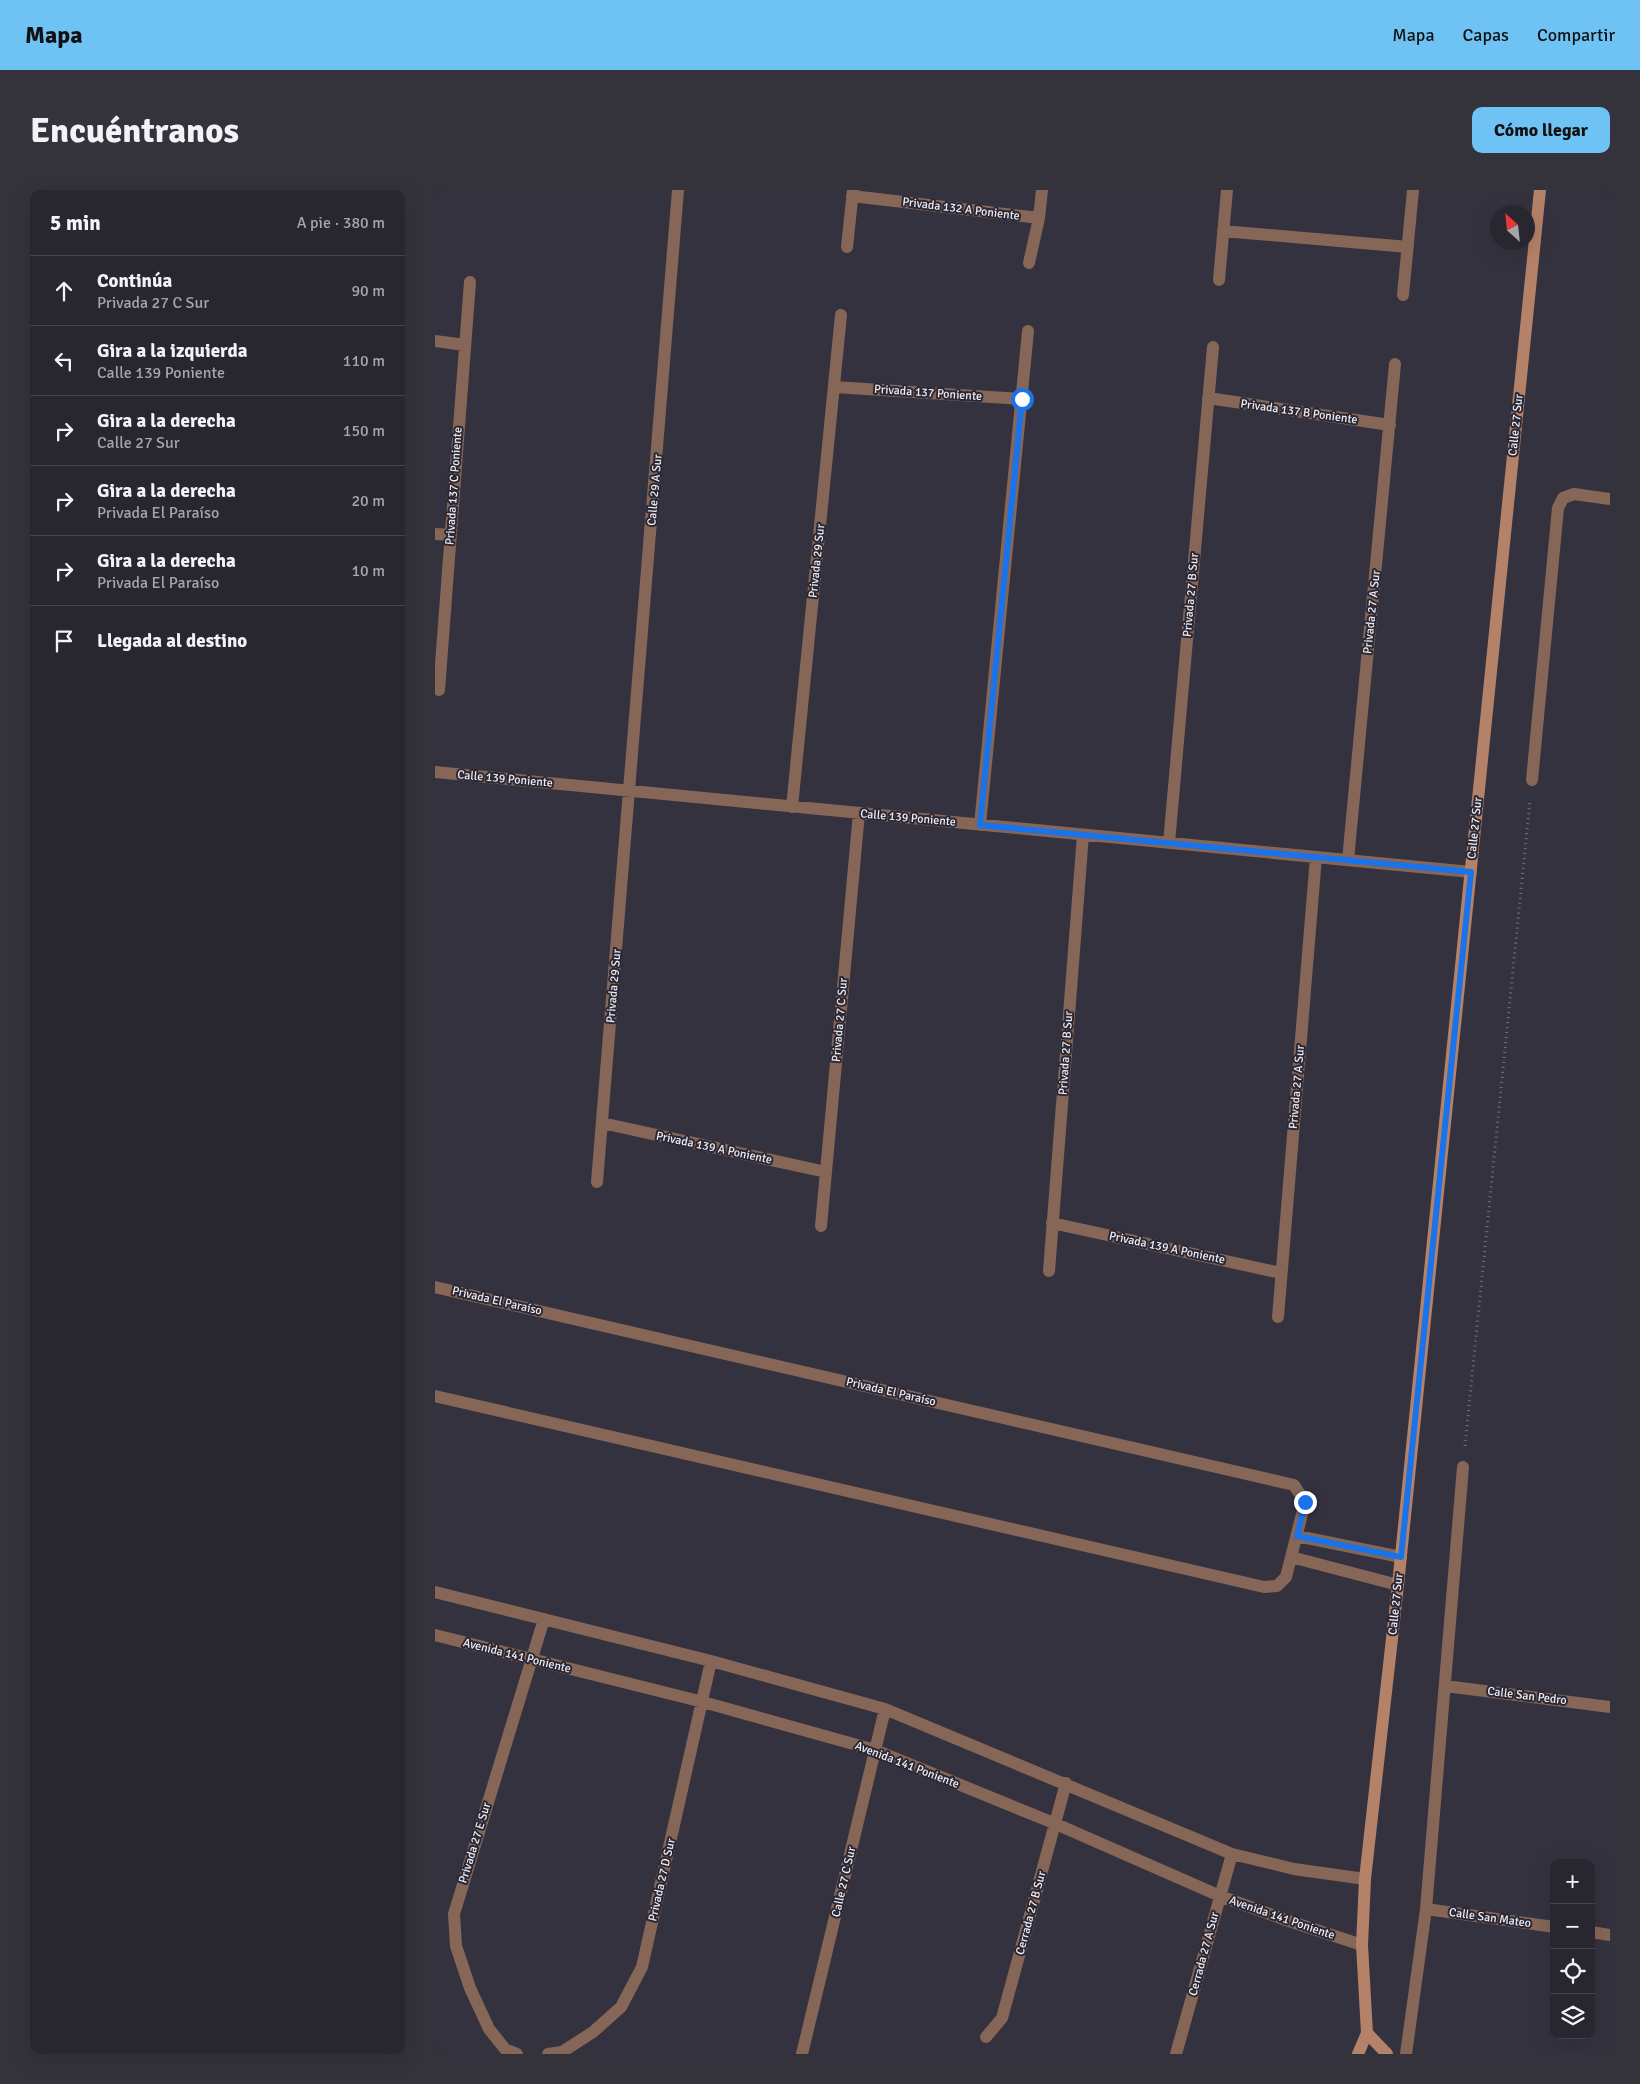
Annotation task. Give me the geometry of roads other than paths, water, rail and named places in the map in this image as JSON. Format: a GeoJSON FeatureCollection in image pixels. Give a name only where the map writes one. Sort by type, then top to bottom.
{"type":"FeatureCollection","features":[{"type":"Feature","properties":{"kind":"street","name":"Calle 29 A Sur"},"geometry":{"type":"LineString","coordinates":[[631,791],[679,190]]}},
{"type":"Feature","properties":{"kind":"street"},"geometry":{"type":"LineString","coordinates":[[1029,263],[1039,218],[1042,190]]}},
{"type":"Feature","properties":{"kind":"street"},"geometry":{"type":"LineString","coordinates":[[1219,280],[1227,190]]}},
{"type":"Feature","properties":{"kind":"street"},"geometry":{"type":"LineString","coordinates":[[1403,295],[1413,190]]}},
{"type":"Feature","properties":{"kind":"street","name":"Calle 27 Sur"},"geometry":{"type":"LineString","coordinates":[[1358,2054],[1367,2033],[1362,1945],[1365,1879],[1401,1557],[1540,190]]}},
{"type":"Feature","properties":{"kind":"street"},"geometry":{"type":"LineString","coordinates":[[847,247],[852,193]]}},
{"type":"Feature","properties":{"kind":"street","name":"Privada 132 A Poniente"},"geometry":{"type":"LineString","coordinates":[[852,193],[1039,218]]}},
{"type":"Feature","properties":{"kind":"street"},"geometry":{"type":"LineString","coordinates":[[1223,231],[1408,247]]}},
{"type":"Feature","properties":{"kind":"street","name":"Privada 137 C Poniente"},"geometry":{"type":"LineString","coordinates":[[439,690],[438,657],[450,535],[470,282]]}},
{"type":"Feature","properties":{"kind":"street","name":"Privada 29 Sur"},"geometry":{"type":"LineString","coordinates":[[792,807],[841,315]]}},
{"type":"Feature","properties":{"kind":"street"},"geometry":{"type":"LineString","coordinates":[[980,825],[1028,331]]}},
{"type":"Feature","properties":{"kind":"street"},"geometry":{"type":"LineString","coordinates":[[435,341],[465,345]]}},
{"type":"Feature","properties":{"kind":"street","name":"Privada 27 B Sur"},"geometry":{"type":"LineString","coordinates":[[1169,843],[1213,347]]}},
{"type":"Feature","properties":{"kind":"street","name":"Privada 27 A Sur"},"geometry":{"type":"LineString","coordinates":[[1348,860],[1395,364]]}},
{"type":"Feature","properties":{"kind":"street","name":"Privada 137 Poniente"},"geometry":{"type":"LineString","coordinates":[[834,387],[1022,399]]}},
{"type":"Feature","properties":{"kind":"street","name":"Privada 137 B Poniente"},"geometry":{"type":"LineString","coordinates":[[1208,398],[1390,425]]}},
{"type":"Feature","properties":{"kind":"street"},"geometry":{"type":"LineString","coordinates":[[1532,780],[1557,508],[1563,498],[1574,494],[1610,499]]}},
{"type":"Feature","properties":{"kind":"street"},"geometry":{"type":"LineString","coordinates":[[435,534],[450,535]]}},
{"type":"Feature","properties":{"kind":"street","name":"Calle 139 Poniente"},"geometry":{"type":"LineString","coordinates":[[435,772],[1471,872]]}},
{"type":"Feature","properties":{"kind":"street","name":"Privada 29 Sur"},"geometry":{"type":"LineString","coordinates":[[597,1182],[631,791]]}},
{"type":"Feature","properties":{"kind":"street","name":"Privada 27 C Sur"},"geometry":{"type":"LineString","coordinates":[[821,1226],[859,813]]}},
{"type":"Feature","properties":{"kind":"street","name":"Privada 27 B Sur"},"geometry":{"type":"LineString","coordinates":[[1049,1272],[1083,834]]}},
{"type":"Feature","properties":{"kind":"street","name":"Privada 27 A Sur"},"geometry":{"type":"LineString","coordinates":[[1277,1318],[1316,857]]}},
{"type":"Feature","properties":{"kind":"street","name":"Privada 139 A Poniente"},"geometry":{"type":"LineString","coordinates":[[603,1123],[826,1172]]}},
{"type":"Feature","properties":{"kind":"street","name":"Privada 139 A Poniente"},"geometry":{"type":"LineString","coordinates":[[1052,1223],[1281,1273]]}},
{"type":"Feature","properties":{"kind":"street","name":"Privada El Paraíso"},"geometry":{"type":"LineString","coordinates":[[435,1287],[1294,1485],[1301,1493],[1305,1502],[1286,1577],[1277,1586],[1264,1587],[435,1396]]}},
{"type":"Feature","properties":{"kind":"street"},"geometry":{"type":"LineString","coordinates":[[1406,2054],[1426,1909],[1463,1467]]}},
{"type":"Feature","properties":{"kind":"street"},"geometry":{"type":"LineString","coordinates":[[1297,1536],[1401,1557]]}},
{"type":"Feature","properties":{"kind":"street"},"geometry":{"type":"LineString","coordinates":[[1291,1557],[1398,1585]]}},
{"type":"Feature","properties":{"kind":"street"},"geometry":{"type":"LineString","coordinates":[[435,1592],[711,1661],[885,1709],[1232,1854],[1294,1868],[1365,1879]]}},
{"type":"Feature","properties":{"kind":"street","name":"Privada 27 E Sur"},"geometry":{"type":"LineString","coordinates":[[517,2054],[505,2049],[489,2030],[470,1988],[456,1946],[454,1914],[544,1619]]}},
{"type":"Feature","properties":{"kind":"street","name":"Avenida 141 Poniente"},"geometry":{"type":"LineString","coordinates":[[435,1635],[703,1702],[875,1750],[1055,1824],[1220,1896],[1362,1945]]}},
{"type":"Feature","properties":{"kind":"street","name":"Privada 27 D Sur"},"geometry":{"type":"LineString","coordinates":[[548,2054],[563,2052],[593,2032],[621,2006],[642,1967],[711,1661]]}},
{"type":"Feature","properties":{"kind":"street","name":"Calle San Pedro"},"geometry":{"type":"LineString","coordinates":[[1445,1686],[1610,1707]]}},
{"type":"Feature","properties":{"kind":"street","name":"Calle 27 C Sur"},"geometry":{"type":"LineString","coordinates":[[802,2054],[885,1709]]}},
{"type":"Feature","properties":{"kind":"street","name":"Cerrada 27 B Sur"},"geometry":{"type":"LineString","coordinates":[[986,2037],[1002,2018],[1066,1784]]}},
{"type":"Feature","properties":{"kind":"street","name":"Cerrada 27 A Sur"},"geometry":{"type":"LineString","coordinates":[[1176,2054],[1232,1854]]}},
{"type":"Feature","properties":{"kind":"street","name":"Calle San Mateo"},"geometry":{"type":"LineString","coordinates":[[1426,1909],[1550,1926]]}},
{"type":"Feature","properties":{"kind":"street"},"geometry":{"type":"LineString","coordinates":[[1595,1933],[1610,1935]]}},
{"type":"Feature","properties":{"kind":"street"},"geometry":{"type":"LineString","coordinates":[[1367,2033],[1387,2054]]}}]}
